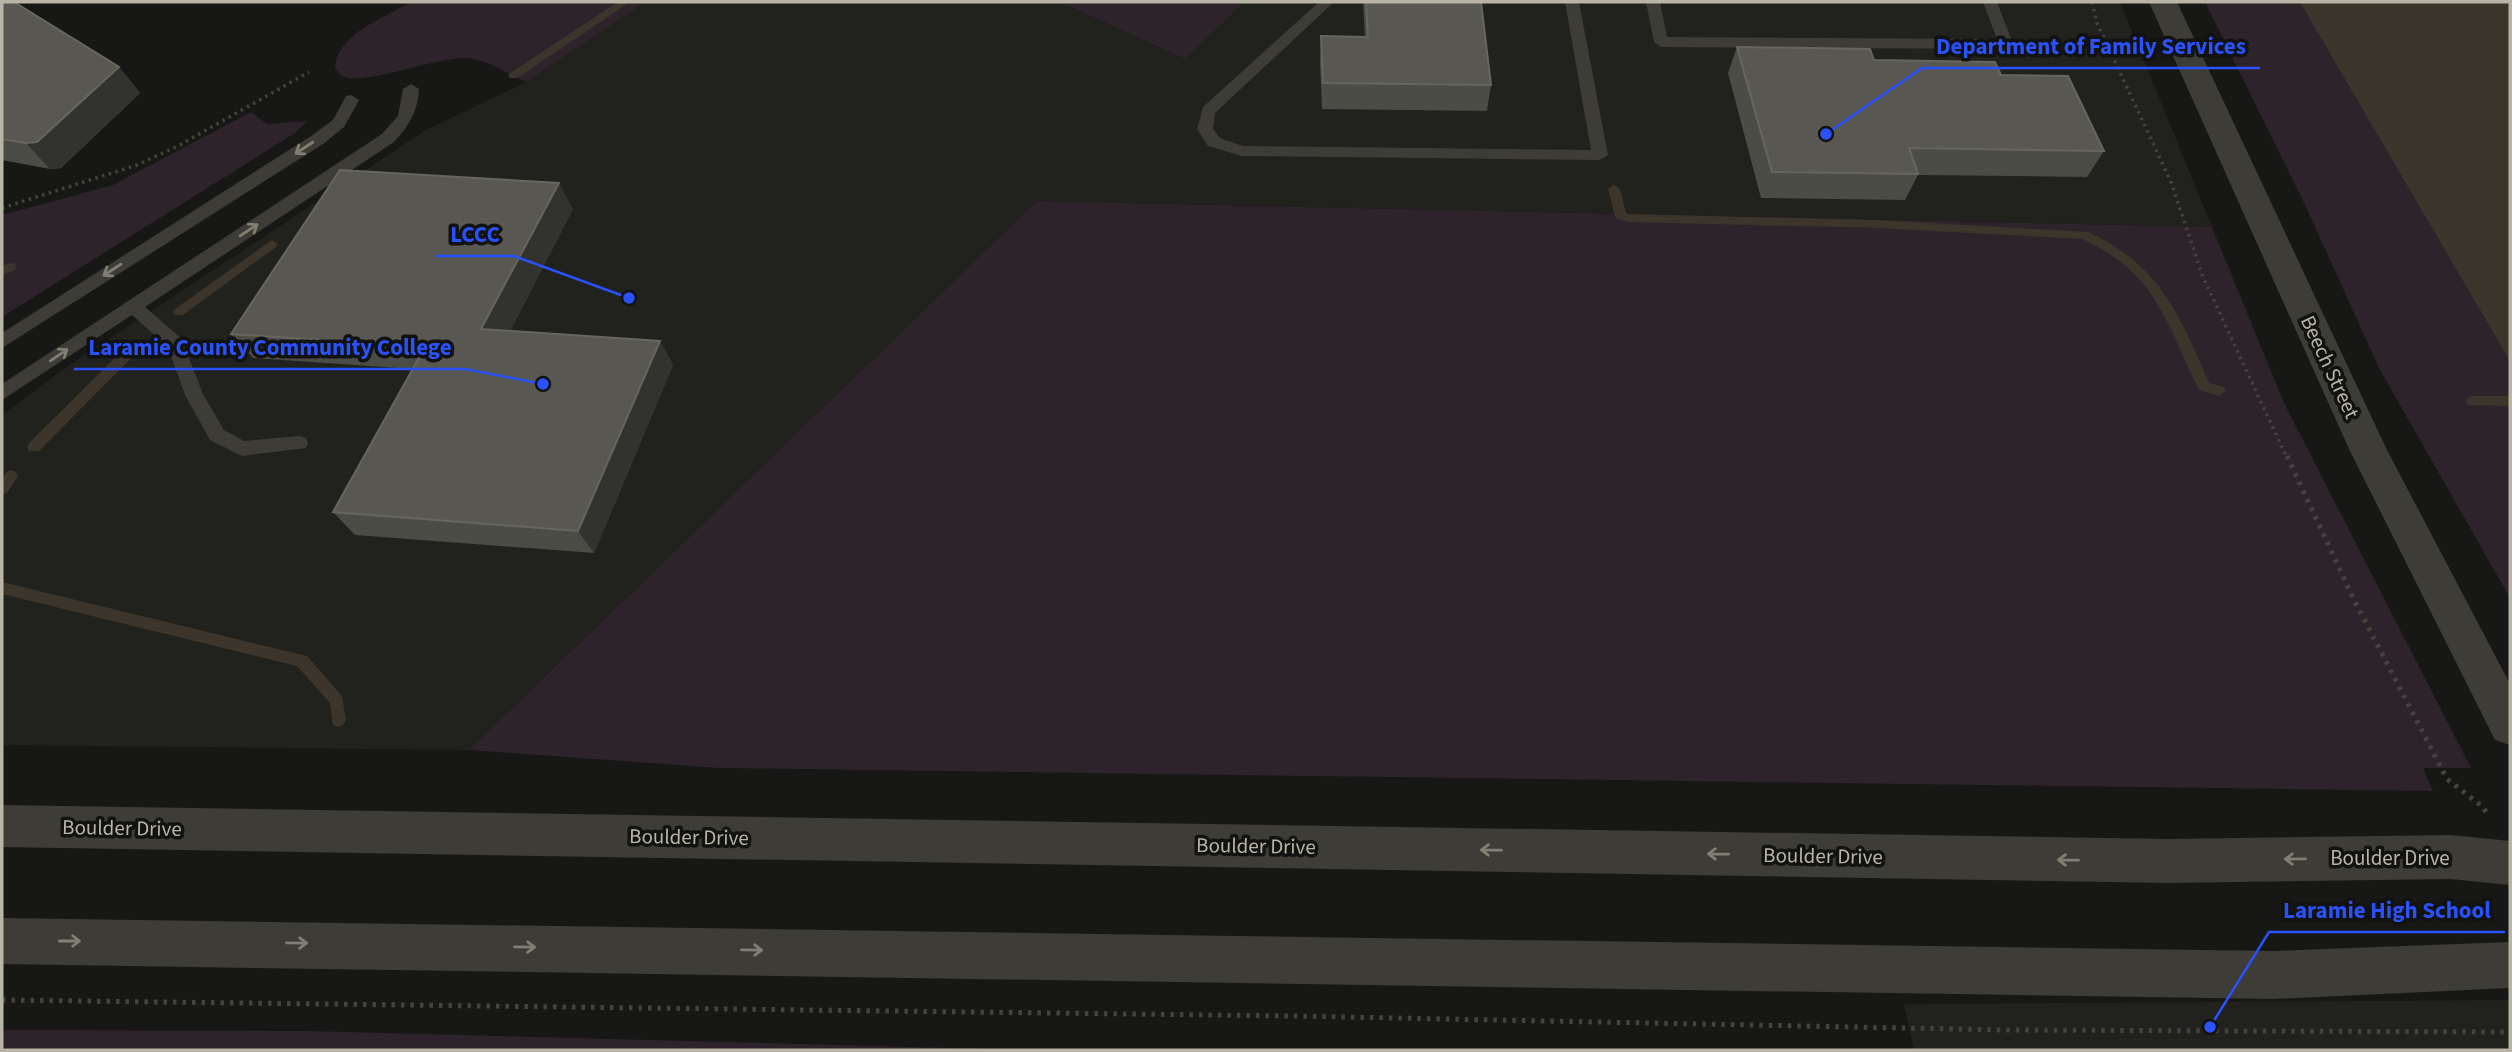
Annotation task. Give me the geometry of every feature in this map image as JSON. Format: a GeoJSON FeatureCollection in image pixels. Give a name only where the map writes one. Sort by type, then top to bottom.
{"type":"FeatureCollection","features":[{"type":"Feature","properties":{"kind":"street","name":"Beech Street"},"geometry":{"type":"LineString","coordinates":[[2163,2],[2368,449],[2510,726]]}},
{"type":"Feature","properties":{"kind":"street","name":"Boulder Drive"},"geometry":{"type":"LineString","coordinates":[[2,826],[2142,861],[2451,857],[2510,863]]}},
{"type":"Feature","properties":{"kind":"street"},"geometry":{"type":"LineString","coordinates":[[2,941],[2274,975],[2510,965]]}},
{"type":"Feature","properties":{"kind":"lane"},"geometry":{"type":"LineString","coordinates":[[1327,2],[1208,111],[1205,129],[1214,142],[1242,151],[1600,155],[1572,2]]}},
{"type":"Feature","properties":{"kind":"lane"},"geometry":{"type":"LineString","coordinates":[[1653,2],[1661,42],[2006,44],[1990,2]]}},
{"type":"Feature","properties":{"kind":"lane"},"geometry":{"type":"LineString","coordinates":[[2,393],[388,138],[405,121],[411,104],[411,89]]}},
{"type":"Feature","properties":{"kind":"lane"},"geometry":{"type":"LineString","coordinates":[[2,341],[317,140],[339,123],[351,100]]}},
{"type":"Feature","properties":{"kind":"lane"},"geometry":{"type":"LineString","coordinates":[[133,306],[176,343],[194,395],[217,435],[242,449],[299,443]]}},
{"type":"Feature","properties":{"kind":"path"},"geometry":{"type":"LineString","coordinates":[[2092,2],[2097,23],[2171,182],[2203,277],[2354,600],[2448,779],[2483,807],[2493,824]]}},
{"type":"Feature","properties":{"kind":"path"},"geometry":{"type":"LineString","coordinates":[[2,208],[137,165],[178,146],[309,72]]}},
{"type":"Feature","properties":{"kind":"path"},"geometry":{"type":"LineString","coordinates":[[2,1000],[1292,1016],[2019,1030],[2510,1032]]}},
{"type":"Feature","properties":{"kind":"shaded area"},"geometry":{"type":"Polygon","coordinates":[[[411,2],[646,2],[526,82],[488,63],[465,58],[365,78],[341,75],[335,68],[344,45],[364,28],[411,2]]]}},
{"type":"Feature","properties":{"kind":"shaded area"},"geometry":{"type":"Polygon","coordinates":[[[646,2],[1060,2],[1185,59],[1245,2],[2120,2],[2212,227],[1038,201],[469,750],[2,745],[2,415],[62,370],[424,131],[526,82],[646,2]]]}},
{"type":"Feature","properties":{"kind":"shaded area"},"geometry":{"type":"Polygon","coordinates":[[[1060,2],[1245,2],[1185,59],[1060,2]]]}},
{"type":"Feature","properties":{"kind":"shaded area"},"geometry":{"type":"Polygon","coordinates":[[[2205,2],[2510,2],[2510,598],[2379,368],[2306,207],[2205,2]]]}},
{"type":"Feature","properties":{"kind":"shaded area"},"geometry":{"type":"Polygon","coordinates":[[[2300,2],[2510,2],[2510,361],[2300,2]]]}},
{"type":"Feature","properties":{"kind":"shaded area"},"geometry":{"type":"Polygon","coordinates":[[[251,112],[267,124],[307,121],[295,133],[2,317],[2,215],[113,185],[251,112]]]}},
{"type":"Feature","properties":{"kind":"shaded area"},"geometry":{"type":"Polygon","coordinates":[[[1037,201],[2212,227],[2284,403],[2471,768],[2423,768],[2433,791],[719,768],[469,750],[1037,201]]]}},
{"type":"Feature","properties":{"kind":"shaded area"},"geometry":{"type":"Polygon","coordinates":[[[2510,1000],[2510,1050],[1914,1050],[1904,1004],[2510,1000]]]}},
{"type":"Feature","properties":{"kind":"shaded area"},"geometry":{"type":"Polygon","coordinates":[[[2,1030],[308,1031],[1023,1050],[2,1050],[2,1030]]]}},
{"type":"Feature","properties":{"kind":"building"},"geometry":{"type":"Polygon","coordinates":[[[2,2],[14,2],[119,67],[37,142],[2,139],[2,2]]]}},
{"type":"Feature","properties":{"kind":"building"},"geometry":{"type":"Polygon","coordinates":[[[1366,2],[1481,2],[1491,85],[1323,83],[1321,36],[1368,37],[1366,2]]]}},
{"type":"Feature","properties":{"kind":"building"},"geometry":{"type":"Polygon","coordinates":[[[1737,47],[1870,49],[1874,60],[1995,62],[2001,75],[2068,76],[2104,151],[1909,148],[1918,174],[1772,172],[1737,47]]]}},
{"type":"Feature","properties":{"kind":"building"},"geometry":{"type":"Polygon","coordinates":[[[340,170],[559,183],[481,329],[660,341],[578,531],[333,512],[425,347],[231,334],[340,170]]]}},
{"type":"Feature","properties":{"kind":"waterway"},"geometry":{"type":"LineString","coordinates":[[513,76],[625,2]]}},
{"type":"Feature","properties":{"kind":"waterway"},"geometry":{"type":"LineString","coordinates":[[1614,189],[1621,216],[1629,218],[1878,224],[2084,235],[2108,246],[2128,260],[2145,277],[2173,317],[2204,386],[2219,391]]}},
{"type":"Feature","properties":{"kind":"waterway"},"geometry":{"type":"LineString","coordinates":[[179,312],[272,244]]}},
{"type":"Feature","properties":{"kind":"waterway"},"geometry":{"type":"LineString","coordinates":[[2,271],[11,267]]}},
{"type":"Feature","properties":{"kind":"waterway"},"geometry":{"type":"LineString","coordinates":[[34,447],[134,347]]}},
{"type":"Feature","properties":{"kind":"waterway"},"geometry":{"type":"LineString","coordinates":[[2473,401],[2510,401]]}},
{"type":"Feature","properties":{"kind":"waterway"},"geometry":{"type":"LineString","coordinates":[[2,489],[11,476]]}},
{"type":"Feature","properties":{"kind":"waterway"},"geometry":{"type":"LineString","coordinates":[[2,588],[302,661],[337,701],[338,720]]}},
{"type":"Feature","properties":{"kind":"place","name":"Department of Family Services"},"geometry":{"type":"Point","coordinates":[1826,134]}},
{"type":"Feature","properties":{"kind":"place","name":"LCCC"},"geometry":{"type":"Point","coordinates":[629,298]}},
{"type":"Feature","properties":{"kind":"place","name":"Laramie County Community College"},"geometry":{"type":"Point","coordinates":[543,384]}},
{"type":"Feature","properties":{"kind":"place","name":"Laramie High School"},"geometry":{"type":"Point","coordinates":[2210,1027]}}]}
